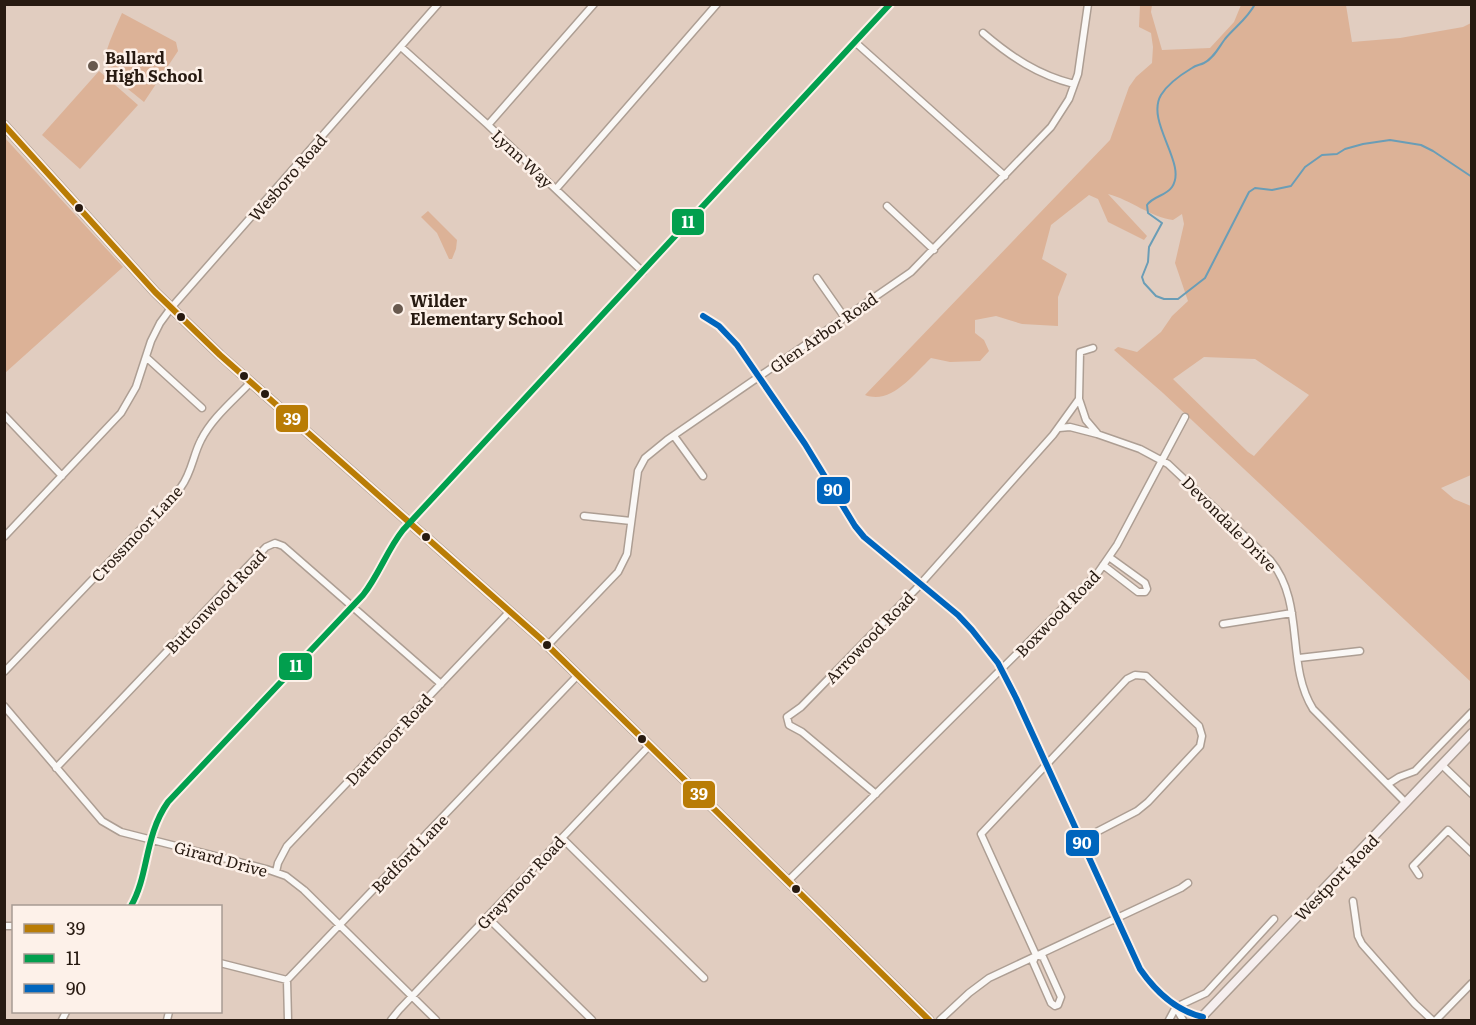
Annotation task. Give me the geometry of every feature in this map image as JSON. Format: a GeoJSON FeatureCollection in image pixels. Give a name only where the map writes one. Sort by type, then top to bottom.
{"type":"FeatureCollection","features":[{"type":"Feature","properties":{"kind":"main road"},"geometry":{"type":"LineString","coordinates":[[4,125],[171,308],[250,383],[548,645],[929,1020]]}},
{"type":"Feature","properties":{"kind":"main road","name":"Westport Road"},"geometry":{"type":"LineString","coordinates":[[1201,1019],[1472,734]]}},
{"type":"Feature","properties":{"kind":"street","name":"Wesboro Road"},"geometry":{"type":"LineString","coordinates":[[4,537],[121,413],[135,387],[155,332],[171,308],[438,4]]}},
{"type":"Feature","properties":{"kind":"street"},"geometry":{"type":"LineString","coordinates":[[488,125],[594,4]]}},
{"type":"Feature","properties":{"kind":"street"},"geometry":{"type":"LineString","coordinates":[[556,189],[717,4]]}},
{"type":"Feature","properties":{"kind":"street"},"geometry":{"type":"LineString","coordinates":[[131,905],[154,825],[168,802],[369,588],[394,542],[410,523],[890,4]]}},
{"type":"Feature","properties":{"kind":"street","name":"Glen Arbor Road"},"geometry":{"type":"LineString","coordinates":[[548,645],[621,567],[627,554],[635,483],[640,466],[652,451],[911,272],[1051,127],[1064,109],[1074,84],[1080,63],[1088,4]]}},
{"type":"Feature","properties":{"kind":"street"},"geometry":{"type":"LineString","coordinates":[[983,33],[1025,65],[1074,84]]}},
{"type":"Feature","properties":{"kind":"street"},"geometry":{"type":"LineString","coordinates":[[855,42],[1005,176]]}},
{"type":"Feature","properties":{"kind":"street","name":"Lynn Way"},"geometry":{"type":"LineString","coordinates":[[401,47],[488,125],[643,272]]}},
{"type":"Feature","properties":{"kind":"street"},"geometry":{"type":"LineString","coordinates":[[887,206],[934,250]]}},
{"type":"Feature","properties":{"kind":"street"},"geometry":{"type":"LineString","coordinates":[[817,278],[845,318]]}},
{"type":"Feature","properties":{"kind":"street"},"geometry":{"type":"LineString","coordinates":[[703,316],[729,335],[805,444],[864,537],[972,630],[1001,669],[1146,978],[1176,1007],[1201,1019]]}},
{"type":"Feature","properties":{"kind":"street"},"geometry":{"type":"LineString","coordinates":[[1093,348],[1082,350],[1079,354],[1079,399],[1086,420],[1097,434]]}},
{"type":"Feature","properties":{"kind":"street"},"geometry":{"type":"LineString","coordinates":[[146,357],[202,408]]}},
{"type":"Feature","properties":{"kind":"street","name":"Crossmoor Lane"},"geometry":{"type":"LineString","coordinates":[[4,672],[181,487],[206,432],[250,383]]}},
{"type":"Feature","properties":{"kind":"street","name":"Arrowood Road"},"geometry":{"type":"LineString","coordinates":[[876,794],[802,732],[789,725],[787,717],[801,707],[970,530],[1059,428],[1079,399]]}},
{"type":"Feature","properties":{"kind":"street"},"geometry":{"type":"LineString","coordinates":[[4,415],[62,476]]}},
{"type":"Feature","properties":{"kind":"street","name":"Boxwood Road"},"geometry":{"type":"LineString","coordinates":[[789,881],[1087,584],[1118,545],[1185,417]]}},
{"type":"Feature","properties":{"kind":"street","name":"Devondale Drive"},"geometry":{"type":"LineString","coordinates":[[1059,428],[1070,427],[1097,434],[1140,449],[1163,460],[1189,482],[1274,565],[1285,581],[1305,693],[1313,709],[1406,802]]}},
{"type":"Feature","properties":{"kind":"street"},"geometry":{"type":"LineString","coordinates":[[674,436],[703,476]]}},
{"type":"Feature","properties":{"kind":"street"},"geometry":{"type":"LineString","coordinates":[[584,516],[631,521]]}},
{"type":"Feature","properties":{"kind":"street","name":"Buttonwood Road"},"geometry":{"type":"LineString","coordinates":[[56,768],[258,556],[275,543],[283,546],[441,684]]}},
{"type":"Feature","properties":{"kind":"street"},"geometry":{"type":"LineString","coordinates":[[1103,565],[1138,592],[1145,592],[1145,583],[1109,557]]}},
{"type":"Feature","properties":{"kind":"street","name":"Dartmoor Road"},"geometry":{"type":"LineString","coordinates":[[276,872],[287,846],[510,611]]}},
{"type":"Feature","properties":{"kind":"street"},"geometry":{"type":"LineString","coordinates":[[1223,624],[1292,613]]}},
{"type":"Feature","properties":{"kind":"street"},"geometry":{"type":"LineString","coordinates":[[1299,658],[1359,651]]}},
{"type":"Feature","properties":{"kind":"street","name":"Bedford Lane"},"geometry":{"type":"LineString","coordinates":[[287,980],[578,675]]}},
{"type":"Feature","properties":{"kind":"street"},"geometry":{"type":"LineString","coordinates":[[1036,955],[1033,962],[1042,983],[1051,1003],[1058,1005],[1061,997],[1042,957],[1036,955],[981,834],[1127,680],[1138,675],[1146,676],[1199,726],[1202,741],[1196,751],[1143,807],[1123,820],[1081,840]]}},
{"type":"Feature","properties":{"kind":"street","name":"Girard Drive"},"geometry":{"type":"LineString","coordinates":[[4,706],[102,821],[121,832],[276,872],[296,883],[436,1020]]}},
{"type":"Feature","properties":{"kind":"street"},"geometry":{"type":"LineString","coordinates":[[1388,784],[1415,771],[1472,712]]}},
{"type":"Feature","properties":{"kind":"street","name":"Graymoor Road"},"geometry":{"type":"LineString","coordinates":[[391,1020],[650,745]]}},
{"type":"Feature","properties":{"kind":"street"},"geometry":{"type":"LineString","coordinates":[[1442,765],[1472,795]]}},
{"type":"Feature","properties":{"kind":"street"},"geometry":{"type":"LineString","coordinates":[[1419,875],[1413,866],[1448,830],[1472,853]]}},
{"type":"Feature","properties":{"kind":"street"},"geometry":{"type":"LineString","coordinates":[[562,838],[704,978]]}},
{"type":"Feature","properties":{"kind":"street"},"geometry":{"type":"LineString","coordinates":[[940,1020],[981,983],[1188,883]]}},
{"type":"Feature","properties":{"kind":"street"},"geometry":{"type":"LineString","coordinates":[[1353,901],[1358,936],[1362,944],[1414,1004],[1434,1020],[1472,983]]}},
{"type":"Feature","properties":{"kind":"street"},"geometry":{"type":"LineString","coordinates":[[487,917],[592,1020]]}},
{"type":"Feature","properties":{"kind":"street"},"geometry":{"type":"LineString","coordinates":[[1169,1020],[1176,1007],[1206,993],[1274,919]]}},
{"type":"Feature","properties":{"kind":"street"},"geometry":{"type":"LineString","coordinates":[[222,964],[287,980],[288,1020]]}},
{"type":"Feature","properties":{"kind":"street"},"geometry":{"type":"LineString","coordinates":[[1176,1007],[1183,1020]]}},
{"type":"Feature","properties":{"kind":"shaded area"},"geometry":{"type":"Polygon","coordinates":[[[1140,5],[1152,5],[1151,12],[1162,50],[1210,48],[1234,22],[1241,5],[1346,5],[1352,42],[1400,38],[1463,27],[1471,23],[1471,475],[1441,488],[1454,499],[1471,506],[1471,682],[1163,393],[1114,350],[1118,347],[1137,352],[1161,332],[1172,316],[1188,301],[1175,263],[1184,224],[1182,214],[1173,220],[1165,218],[1108,194],[1147,236],[1144,240],[1108,222],[1098,199],[1089,195],[1051,225],[1042,259],[1067,274],[1058,297],[1058,326],[1022,324],[996,316],[975,320],[975,333],[984,340],[989,351],[980,361],[950,362],[931,358],[893,392],[875,397],[865,395],[1110,140],[1129,87],[1136,77],[1152,63],[1151,33],[1139,27],[1140,5]],[[1204,357],[1173,379],[1254,456],[1309,395],[1255,359],[1204,357]]]}},
{"type":"Feature","properties":{"kind":"shaded area"},"geometry":{"type":"Polygon","coordinates":[[[122,13],[176,42],[178,51],[144,102],[117,80],[106,64],[109,45],[122,13]]]}},
{"type":"Feature","properties":{"kind":"shaded area"},"geometry":{"type":"Polygon","coordinates":[[[99,71],[138,105],[80,169],[42,135],[99,71]]]}},
{"type":"Feature","properties":{"kind":"shaded area"},"geometry":{"type":"Polygon","coordinates":[[[5,138],[123,267],[4,373],[5,138]]]}},
{"type":"Feature","properties":{"kind":"shaded area"},"geometry":{"type":"Polygon","coordinates":[[[428,211],[457,240],[452,259],[449,259],[437,233],[421,217],[428,211]]]}},
{"type":"Feature","properties":{"kind":"waterway"},"geometry":{"type":"LineString","coordinates":[[1255,4],[1211,58],[1179,77],[1161,95],[1158,118],[1175,167],[1175,178],[1169,190],[1147,205],[1148,213],[1162,223],[1149,247],[1148,262],[1142,277],[1144,283],[1156,296],[1164,299],[1178,299],[1205,278],[1249,192],[1255,188],[1272,190],[1291,186],[1305,167],[1322,155],[1337,154],[1363,144],[1390,140],[1421,145],[1472,177]]}},
{"type":"Feature","properties":{"kind":"transit line","name":"11"},"geometry":{"type":"LineString","coordinates":[[132,905],[141,881],[150,842],[160,815],[168,802],[363,595],[403,530],[890,4]]}},
{"type":"Feature","properties":{"kind":"transit line","name":"39"},"geometry":{"type":"LineString","coordinates":[[4,125],[155,292],[220,355],[541,639],[929,1020]]}},
{"type":"Feature","properties":{"kind":"transit line","name":"90"},"geometry":{"type":"LineString","coordinates":[[703,316],[719,326],[737,345],[805,444],[864,537],[958,615],[998,663],[1140,969],[1167,999],[1184,1010],[1203,1017]]}},
{"type":"Feature","properties":{"kind":"place","name":"Ballard High School"},"geometry":{"type":"Point","coordinates":[93,66]}},
{"type":"Feature","properties":{"kind":"place","name":"Wilder Elementary School"},"geometry":{"type":"Point","coordinates":[398,309]}}]}
